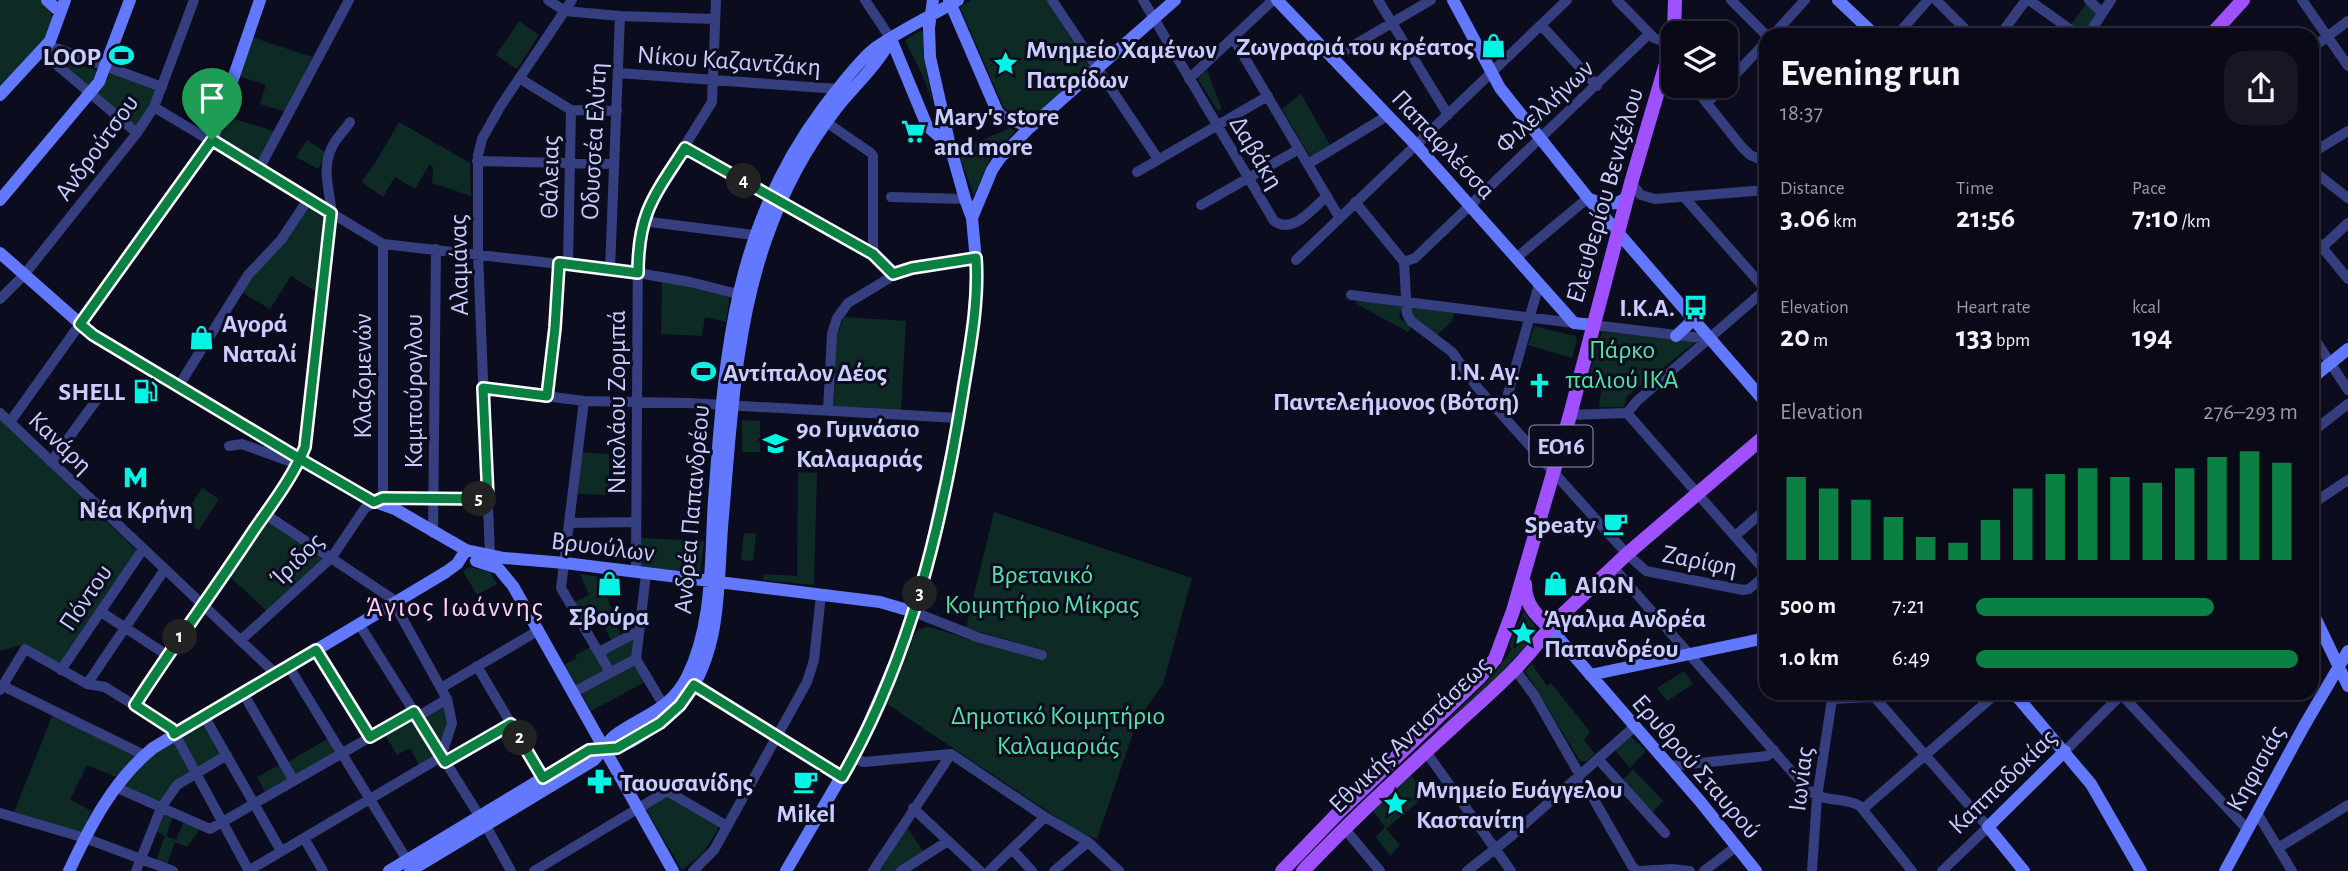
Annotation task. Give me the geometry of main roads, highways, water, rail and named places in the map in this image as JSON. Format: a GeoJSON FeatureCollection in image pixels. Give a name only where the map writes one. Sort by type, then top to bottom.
{"type":"FeatureCollection","features":[{"type":"Feature","properties":{"kind":"main road"},"geometry":{"type":"LineString","coordinates":[[0,95],[45,47],[54,33],[62,6],[47,0]]}},
{"type":"Feature","properties":{"kind":"main road"},"geometry":{"type":"LineString","coordinates":[[0,200],[99,82],[130,0]]}},
{"type":"Feature","properties":{"kind":"main road"},"geometry":{"type":"LineString","coordinates":[[80,324],[212,140],[260,0]]}},
{"type":"Feature","properties":{"kind":"main road"},"geometry":{"type":"LineString","coordinates":[[786,871],[853,758],[879,704],[924,580],[939,521],[959,418],[976,306],[976,258],[972,218],[950,146],[930,57],[933,0]]}},
{"type":"Feature","properties":{"kind":"main road"},"geometry":{"type":"LineString","coordinates":[[972,218],[992,170],[1000,158],[1030,127],[1175,0]]}},
{"type":"Feature","properties":{"kind":"main road","name":"Παπαφλέσσα"},"geometry":{"type":"LineString","coordinates":[[1275,0],[1416,145],[1573,323],[1593,326]]}},
{"type":"Feature","properties":{"kind":"main road"},"geometry":{"type":"LineString","coordinates":[[1453,0],[1491,74],[1540,138],[1588,198],[1759,395]]}},
{"type":"Feature","properties":{"kind":"main road"},"geometry":{"type":"LineString","coordinates":[[1674,21],[1675,0]]}},
{"type":"Feature","properties":{"kind":"main road"},"geometry":{"type":"LineString","coordinates":[[1838,0],[1868,28]]}},
{"type":"Feature","properties":{"kind":"main road"},"geometry":{"type":"LineString","coordinates":[[2218,28],[2244,0]]}},
{"type":"Feature","properties":{"kind":"main road"},"geometry":{"type":"LineString","coordinates":[[950,146],[927,126],[891,39],[952,1],[997,111],[1001,116],[1030,127]]}},
{"type":"Feature","properties":{"kind":"main road","name":"Ανδρέα Παπανδρέου"},"geometry":{"type":"LineString","coordinates":[[389,871],[411,868],[483,822],[594,760],[612,738],[664,706],[680,688],[692,664],[713,583],[738,294],[754,236],[814,120],[874,49],[891,39]]}},
{"type":"Feature","properties":{"kind":"main road","name":"Ανδρέα Παπανδρέου"},"geometry":{"type":"LineString","coordinates":[[728,406],[749,297],[775,198],[826,122],[883,55],[891,39]]}},
{"type":"Feature","properties":{"kind":"main road","name":"Ελευθερίου Βενιζέλου"},"geometry":{"type":"LineString","coordinates":[[1527,566],[1629,189],[1661,95]]}},
{"type":"Feature","properties":{"kind":"main road"},"geometry":{"type":"LineString","coordinates":[[1588,198],[1610,204],[1624,200],[1629,189]]}},
{"type":"Feature","properties":{"kind":"main road","name":"Βρυούλων"},"geometry":{"type":"LineString","coordinates":[[0,253],[93,335],[299,461],[395,509],[433,533],[455,556],[490,556],[565,563],[887,603],[914,612]]}},
{"type":"Feature","properties":{"kind":"main road"},"geometry":{"type":"LineString","coordinates":[[1676,336],[1693,320]]}},
{"type":"Feature","properties":{"kind":"main road"},"geometry":{"type":"LineString","coordinates":[[2319,372],[2348,349]]}},
{"type":"Feature","properties":{"kind":"main road","name":"Εθνικής Αντιστάσεως"},"geometry":{"type":"LineString","coordinates":[[1303,871],[1344,828],[1514,668],[1541,640],[1549,626],[1627,554],[1759,441]]}},
{"type":"Feature","properties":{"kind":"main road","name":"Βρυούλων"},"geometry":{"type":"LineString","coordinates":[[379,501],[455,556],[498,568],[513,586],[605,748]]}},
{"type":"Feature","properties":{"kind":"main road"},"geometry":{"type":"LineString","coordinates":[[69,871],[115,787],[144,755],[174,734],[393,604],[455,556]]}},
{"type":"Feature","properties":{"kind":"main road"},"geometry":{"type":"LineString","coordinates":[[1527,566],[1527,602],[1549,626]]}},
{"type":"Feature","properties":{"kind":"main road","name":"Εθνικής Αντιστάσεως"},"geometry":{"type":"LineString","coordinates":[[1282,871],[1339,811],[1442,716],[1488,669],[1505,637],[1527,566]]}},
{"type":"Feature","properties":{"kind":"main road","name":"Ανδρέα Παπανδρέου"},"geometry":{"type":"LineString","coordinates":[[483,822],[543,778],[589,750],[617,748],[660,723],[680,705],[694,685],[713,633],[719,599],[713,583]]}},
{"type":"Feature","properties":{"kind":"main road","name":"Ερυθρού Σταυρού"},"geometry":{"type":"LineString","coordinates":[[1549,626],[1756,871]]}},
{"type":"Feature","properties":{"kind":"main road"},"geometry":{"type":"LineString","coordinates":[[2319,626],[2348,686]]}},
{"type":"Feature","properties":{"kind":"main road"},"geometry":{"type":"LineString","coordinates":[[1590,675],[1759,639]]}},
{"type":"Feature","properties":{"kind":"main road","name":"Κηφισιάς"},"geometry":{"type":"LineString","coordinates":[[2225,871],[2348,651]]}},
{"type":"Feature","properties":{"kind":"main road"},"geometry":{"type":"LineString","coordinates":[[2020,700],[2065,751],[2099,796],[2141,871]]}},
{"type":"Feature","properties":{"kind":"main road"},"geometry":{"type":"LineString","coordinates":[[605,748],[673,871]]}},
{"type":"Feature","properties":{"kind":"main road","name":"Καππαδοκίας"},"geometry":{"type":"LineString","coordinates":[[2024,871],[1987,827],[2065,751]]}},
{"type":"Feature","properties":{"kind":"place","name":"Ζωγραφιά του κρέατος"},"geometry":{"type":"Point","coordinates":[1494,46]}},
{"type":"Feature","properties":{"kind":"place","name":"LOOP"},"geometry":{"type":"Point","coordinates":[121,56]}},
{"type":"Feature","properties":{"kind":"place","name":"Μνημείο Χαμένων Πατρίδων"},"geometry":{"type":"Point","coordinates":[1006,64]}},
{"type":"Feature","properties":{"kind":"place","name":"Mary's store and more"},"geometry":{"type":"Point","coordinates":[914,131]}},
{"type":"Feature","properties":{"kind":"place","name":"Ι.Κ.Α."},"geometry":{"type":"Point","coordinates":[1695,307]}},
{"type":"Feature","properties":{"kind":"place","name":"Αγορά Ναταλί"},"geometry":{"type":"Point","coordinates":[202,338]}},
{"type":"Feature","properties":{"kind":"place","name":"Αντίπαλον Δέος"},"geometry":{"type":"Point","coordinates":[703,372]}},
{"type":"Feature","properties":{"kind":"place","name":"Ι.Ν. Αγ. Παντελεήμονος (Βότση)"},"geometry":{"type":"Point","coordinates":[1540,386]}},
{"type":"Feature","properties":{"kind":"place","name":"SHELL"},"geometry":{"type":"Point","coordinates":[145,391]}},
{"type":"Feature","properties":{"kind":"place","name":"9ο Γυμνάσιο Καλαμαριάς"},"geometry":{"type":"Point","coordinates":[776,443]}},
{"type":"Feature","properties":{"kind":"place","name":"Νέα Κρήνη"},"geometry":{"type":"Point","coordinates":[136,477]}},
{"type":"Feature","properties":{"kind":"place","name":"Speaty"},"geometry":{"type":"Point","coordinates":[1616,524]}},
{"type":"Feature","properties":{"kind":"place","name":"Σβούρα"},"geometry":{"type":"Point","coordinates":[609,584]}},
{"type":"Feature","properties":{"kind":"place","name":"ΑΙΩΝ"},"geometry":{"type":"Point","coordinates":[1555,584]}},
{"type":"Feature","properties":{"kind":"place","name":"Άγαλμα Ανδρέα Παπανδρέου"},"geometry":{"type":"Point","coordinates":[1524,633]}},
{"type":"Feature","properties":{"kind":"place","name":"Mikel"},"geometry":{"type":"Point","coordinates":[806,781]}},
{"type":"Feature","properties":{"kind":"place","name":"Ταουσανίδης"},"geometry":{"type":"Point","coordinates":[600,782]}},
{"type":"Feature","properties":{"kind":"place","name":"Μνημείο Ευάγγελου Καστανίτη"},"geometry":{"type":"Point","coordinates":[1396,804]}},
{"type":"Feature","properties":{"kind":"district","name":"Άγιος Ιωάννης"},"geometry":{"type":"Point","coordinates":[455,606]}},
{"type":"Feature","properties":{"kind":"park label","name":"Πάρκο παλιού ΙΚΑ"},"geometry":{"type":"Point","coordinates":[1622,364]}},
{"type":"Feature","properties":{"kind":"park label","name":"Βρετανικό Κοιμητήριο Μίκρας"},"geometry":{"type":"Point","coordinates":[1042,589]}},
{"type":"Feature","properties":{"kind":"park label","name":"Δημοτικό Κοιμητήριο Καλαμαριάς"},"geometry":{"type":"Point","coordinates":[1058,730]}}]}
